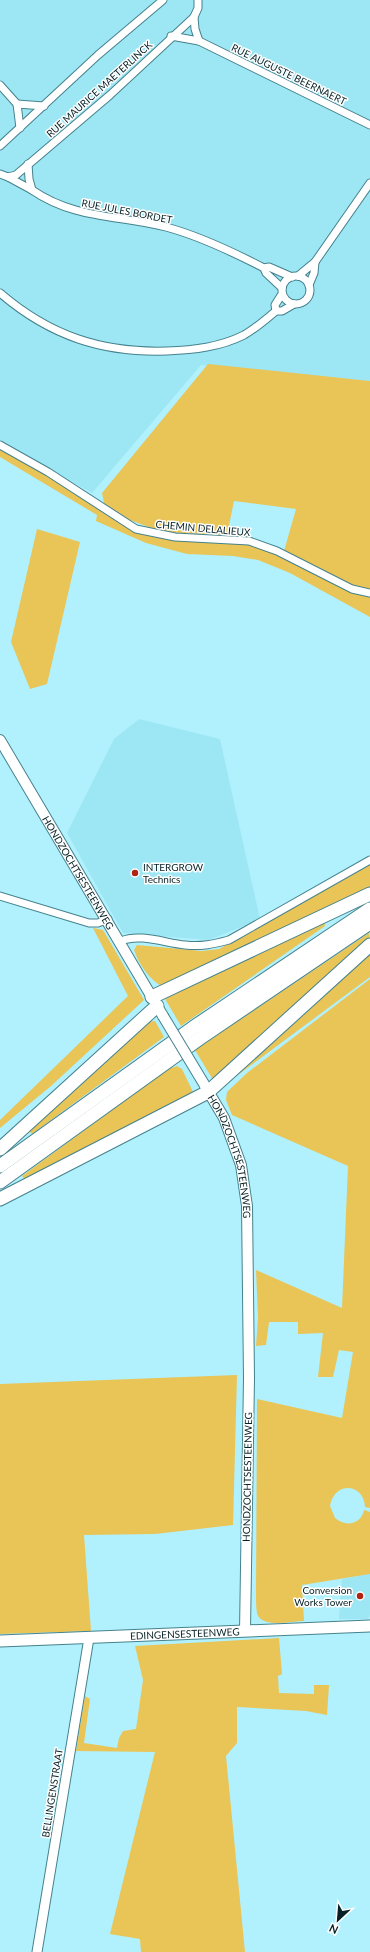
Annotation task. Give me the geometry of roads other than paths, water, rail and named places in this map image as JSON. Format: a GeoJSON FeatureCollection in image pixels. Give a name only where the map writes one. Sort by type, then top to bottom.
{"type":"FeatureCollection","features":[{"type":"Feature","properties":{"kind":"highway"},"geometry":{"type":"LineString","coordinates":[[0,1149],[158,1006],[370,894]]}},
{"type":"Feature","properties":{"kind":"highway"},"geometry":{"type":"LineString","coordinates":[[0,1166],[194,1027],[370,908]]}},
{"type":"Feature","properties":{"kind":"highway"},"geometry":{"type":"LineString","coordinates":[[0,1182],[203,1036],[370,923]]}},
{"type":"Feature","properties":{"kind":"highway"},"geometry":{"type":"LineString","coordinates":[[0,1199],[206,1088],[370,946]]}},
{"type":"Feature","properties":{"kind":"main road","name":"HONDZOCHTSESTEENWEG"},"geometry":{"type":"LineString","coordinates":[[0,740],[108,919],[224,1118],[241,1165],[247,1206],[249,1378],[245,1631]]}},
{"type":"Feature","properties":{"kind":"main road","name":"EDINGENSESTEENWEG"},"geometry":{"type":"LineString","coordinates":[[0,1641],[370,1626]]}},
{"type":"Feature","properties":{"kind":"street"},"geometry":{"type":"LineString","coordinates":[[0,146],[98,55],[163,0]]}},
{"type":"Feature","properties":{"kind":"street"},"geometry":{"type":"LineString","coordinates":[[198,0],[198,8],[194,16],[195,29],[199,41]]}},
{"type":"Feature","properties":{"kind":"street","name":"RUE MAURICE MAETERLINCK"},"geometry":{"type":"LineString","coordinates":[[8,177],[16,175],[110,95],[194,16]]}},
{"type":"Feature","properties":{"kind":"street","name":"RUE AUGUSTE BEERNAERT"},"geometry":{"type":"LineString","coordinates":[[171,36],[199,41],[370,125]]}},
{"type":"Feature","properties":{"kind":"street"},"geometry":{"type":"LineString","coordinates":[[0,85],[17,104],[20,128]]}},
{"type":"Feature","properties":{"kind":"street"},"geometry":{"type":"LineString","coordinates":[[17,104],[44,106]]}},
{"type":"Feature","properties":{"kind":"street"},"geometry":{"type":"LineString","coordinates":[[28,164],[29,179],[32,190]]}},
{"type":"Feature","properties":{"kind":"street"},"geometry":{"type":"LineString","coordinates":[[0,174],[8,177]]}},
{"type":"Feature","properties":{"kind":"street","name":"RUE JULES BORDET"},"geometry":{"type":"LineString","coordinates":[[8,177],[56,204],[78,212],[150,224],[191,235],[264,268]]}},
{"type":"Feature","properties":{"kind":"street"},"geometry":{"type":"LineString","coordinates":[[276,311],[275,305],[285,281],[315,262],[370,183]]}},
{"type":"Feature","properties":{"kind":"street"},"geometry":{"type":"LineString","coordinates":[[309,285],[314,273],[315,262]]}},
{"type":"Feature","properties":{"kind":"street"},"geometry":{"type":"LineString","coordinates":[[0,293],[21,311],[60,332],[97,346],[140,352],[180,351],[225,343],[245,334],[276,311],[282,311],[294,304],[302,303],[307,299],[310,292],[309,285],[305,279],[269,267],[264,268],[266,273],[282,291],[287,301],[294,304]]}},
{"type":"Feature","properties":{"kind":"street","name":"CHEMIN DELALIEUX"},"geometry":{"type":"LineString","coordinates":[[0,445],[55,476],[136,529],[174,537],[242,540],[256,543],[283,554],[352,589],[370,593]]}},
{"type":"Feature","properties":{"kind":"street"},"geometry":{"type":"LineString","coordinates":[[120,941],[140,938],[186,946],[210,945],[229,940],[370,860]]}},
{"type":"Feature","properties":{"kind":"street"},"geometry":{"type":"LineString","coordinates":[[0,896],[89,923],[98,923],[108,919]]}},
{"type":"Feature","properties":{"kind":"street","name":"BELLINGENSTRAAT"},"geometry":{"type":"LineString","coordinates":[[37,1952],[89,1638]]}},
{"type":"Feature","properties":{"kind":"place","name":"INTERGROW Technics"},"geometry":{"type":"Point","coordinates":[135,873]}},
{"type":"Feature","properties":{"kind":"place","name":"Conversion Works Tower"},"geometry":{"type":"Point","coordinates":[360,1596]}}]}
